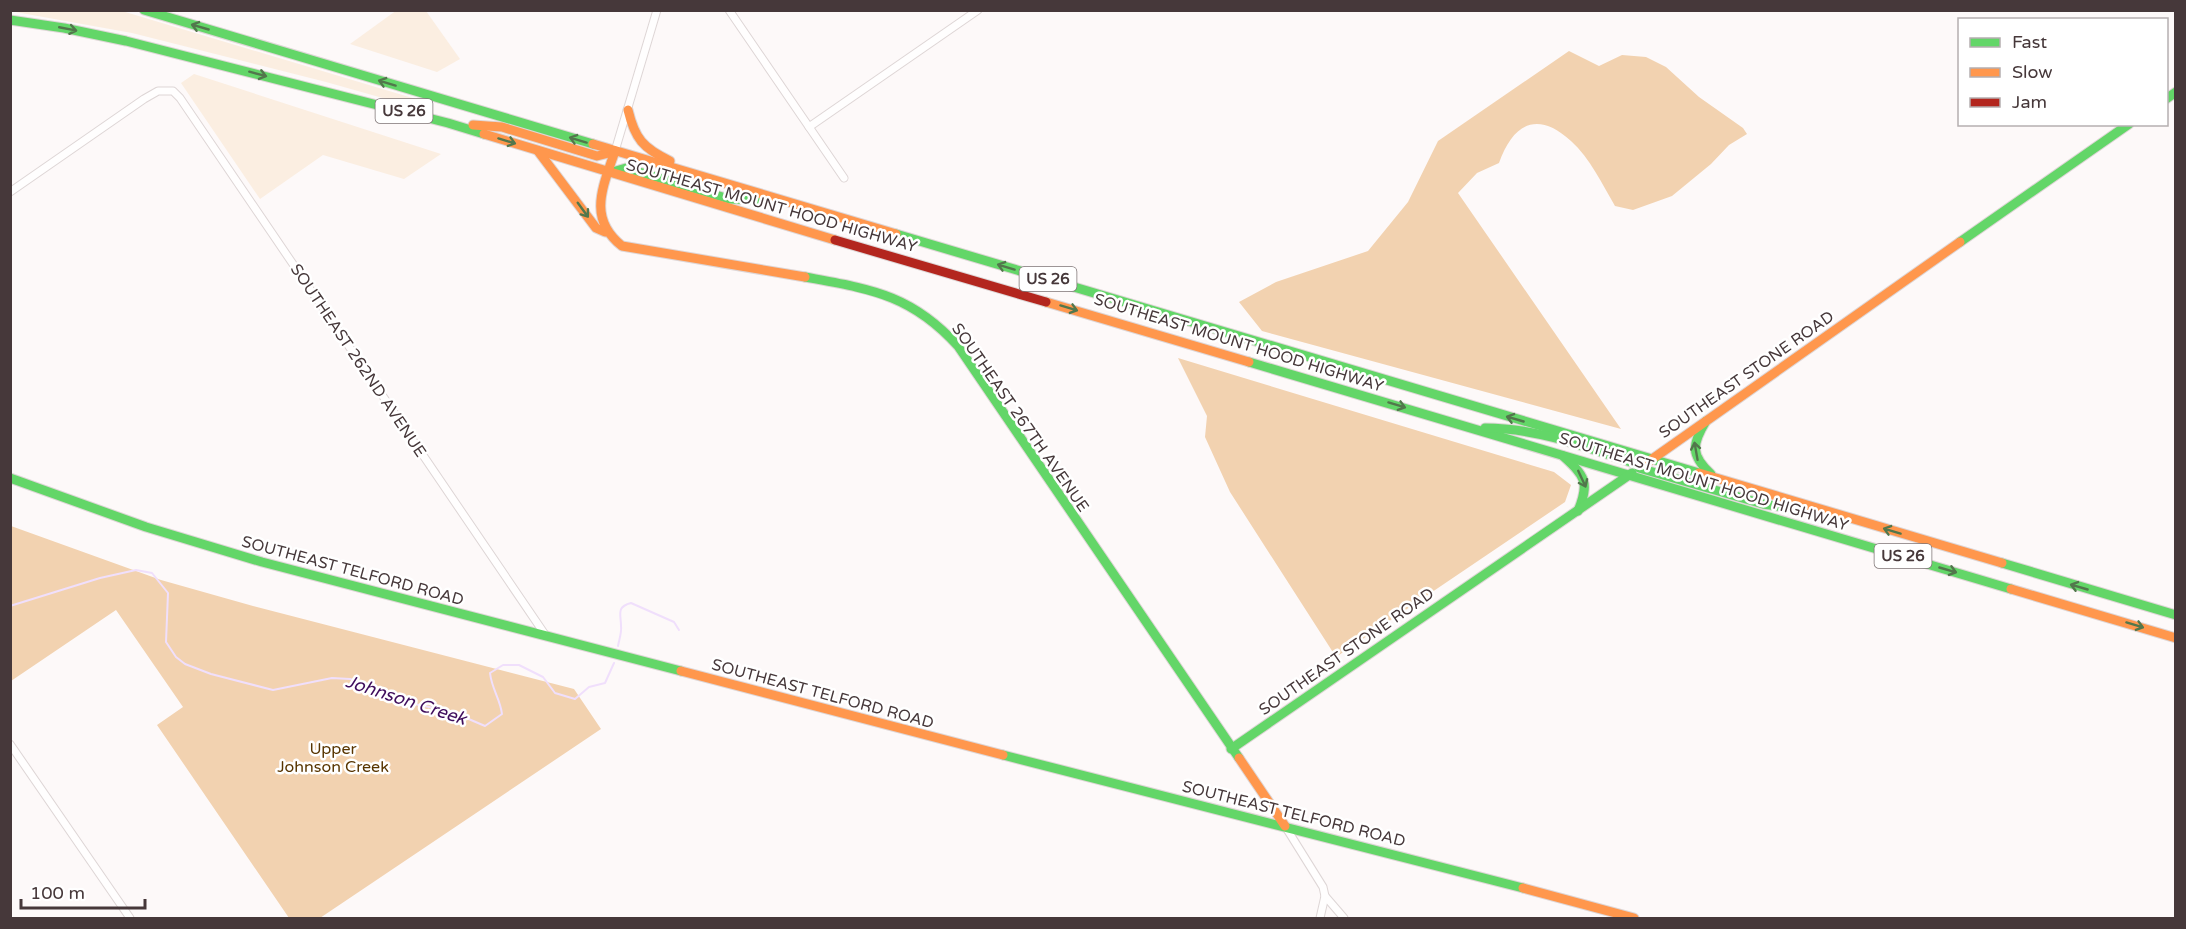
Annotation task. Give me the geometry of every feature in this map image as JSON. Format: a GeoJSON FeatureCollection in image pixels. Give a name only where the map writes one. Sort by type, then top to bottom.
{"type":"FeatureCollection","features":[{"type":"Feature","properties":{"kind":"main road","name":"SOUTHEAST MOUNT HOOD HIGHWAY"},"geometry":{"type":"LineString","coordinates":[[144,10],[2175,615]]}},
{"type":"Feature","properties":{"kind":"main road","name":"SOUTHEAST MOUNT HOOD HIGHWAY"},"geometry":{"type":"LineString","coordinates":[[10,20],[126,40],[448,123],[609,173],[1560,453],[2175,638]]}},
{"type":"Feature","properties":{"kind":"main road"},"geometry":{"type":"LineString","coordinates":[[628,110],[633,132],[642,145],[701,176]]}},
{"type":"Feature","properties":{"kind":"main road"},"geometry":{"type":"LineString","coordinates":[[448,123],[502,127],[597,156],[615,152],[600,205],[599,214],[605,232]]}},
{"type":"Feature","properties":{"kind":"main road","name":"SOUTHEAST STONE ROAD"},"geometry":{"type":"LineString","coordinates":[[1231,749],[1578,511],[2126,126]]}},
{"type":"Feature","properties":{"kind":"main road","name":"SOUTHEAST 267TH AVENUE"},"geometry":{"type":"LineString","coordinates":[[538,150],[596,228],[605,232],[616,243],[636,250],[876,290],[912,305],[937,323],[969,362],[1285,826]]}},
{"type":"Feature","properties":{"kind":"main road"},"geometry":{"type":"LineString","coordinates":[[609,173],[626,168],[729,199],[782,200]]}},
{"type":"Feature","properties":{"kind":"main road"},"geometry":{"type":"LineString","coordinates":[[1706,421],[1695,440],[1695,453],[1701,466],[1714,477]]}},
{"type":"Feature","properties":{"kind":"main road"},"geometry":{"type":"LineString","coordinates":[[1478,429],[1500,427],[1533,433],[1763,504],[1795,510],[1820,509]]}},
{"type":"Feature","properties":{"kind":"main road"},"geometry":{"type":"LineString","coordinates":[[1560,453],[1579,471],[1585,481],[1586,494],[1578,511]]}},
{"type":"Feature","properties":{"kind":"main road","name":"SOUTHEAST TELFORD ROAD"},"geometry":{"type":"LineString","coordinates":[[10,478],[104,513],[214,548],[1634,918]]}},
{"type":"Feature","properties":{"kind":"street"},"geometry":{"type":"LineString","coordinates":[[615,152],[657,10]]}},
{"type":"Feature","properties":{"kind":"street"},"geometry":{"type":"LineString","coordinates":[[729,10],[844,178]]}},
{"type":"Feature","properties":{"kind":"street"},"geometry":{"type":"LineString","coordinates":[[809,127],[978,10]]}},
{"type":"Feature","properties":{"kind":"street","name":"SOUTHEAST 262ND AVENUE"},"geometry":{"type":"LineString","coordinates":[[10,192],[144,99],[158,92],[173,91],[180,98],[546,636]]}},
{"type":"Feature","properties":{"kind":"street"},"geometry":{"type":"LineString","coordinates":[[10,744],[130,918]]}},
{"type":"Feature","properties":{"kind":"street"},"geometry":{"type":"LineString","coordinates":[[1285,826],[1320,881],[1325,896],[1344,918]]}},
{"type":"Feature","properties":{"kind":"street"},"geometry":{"type":"LineString","coordinates":[[1320,918],[1325,896]]}},
{"type":"Feature","properties":{"kind":"shaded area"},"geometry":{"type":"Polygon","coordinates":[[[397,10],[426,11],[460,59],[437,72],[350,44],[397,10]]]}},
{"type":"Feature","properties":{"kind":"shaded area"},"geometry":{"type":"Polygon","coordinates":[[[10,11],[122,11],[419,100],[418,108],[326,82],[132,33],[10,11]]]}},
{"type":"Feature","properties":{"kind":"shaded area"},"geometry":{"type":"Polygon","coordinates":[[[194,74],[441,154],[404,179],[323,155],[260,199],[181,83],[194,74]]]}},
{"type":"Feature","properties":{"kind":"green space"},"geometry":{"type":"Polygon","coordinates":[[[1569,51],[1599,66],[1622,55],[1646,57],[1666,67],[1699,97],[1743,128],[1747,134],[1729,145],[1711,164],[1672,196],[1633,210],[1615,206],[1590,163],[1571,141],[1559,131],[1537,124],[1519,131],[1511,139],[1499,163],[1477,173],[1458,193],[1621,429],[1262,331],[1239,302],[1276,282],[1368,251],[1408,202],[1438,141],[1569,51]]]}},
{"type":"Feature","properties":{"kind":"green space"},"geometry":{"type":"Polygon","coordinates":[[[1178,358],[1554,472],[1571,485],[1565,502],[1336,657],[1230,492],[1205,437],[1207,416],[1178,358]]]}},
{"type":"Feature","properties":{"kind":"green space","name":"Upper Johnson Creek"},"geometry":{"type":"Polygon","coordinates":[[[11,526],[161,580],[574,689],[601,729],[320,918],[289,918],[157,725],[183,707],[116,610],[11,681],[11,526]]]}},
{"type":"Feature","properties":{"kind":"waterway","name":"Johnson Creek"},"geometry":{"type":"LineString","coordinates":[[10,606],[100,578],[136,570],[152,573],[168,593],[166,642],[176,657],[185,664],[211,674],[273,690],[332,678],[350,679],[377,688],[409,703],[450,711],[485,726],[502,714],[490,673],[503,665],[519,665],[543,677],[555,693],[575,699],[589,687],[605,683],[614,663]]}},
{"type":"Feature","properties":{"kind":"waterway","name":"Johnson Creek"},"geometry":{"type":"LineString","coordinates":[[618,646],[621,631],[620,612],[623,607],[631,603],[674,622],[679,630]]}},
{"type":"Feature","properties":{"kind":"traffic: fast"},"geometry":{"type":"LineString","coordinates":[[144,10],[593,144]]}},
{"type":"Feature","properties":{"kind":"traffic: fast"},"geometry":{"type":"LineString","coordinates":[[10,20],[126,41],[484,134]]}},
{"type":"Feature","properties":{"kind":"traffic: fast"},"geometry":{"type":"LineString","coordinates":[[2168,98],[2176,92]]}},
{"type":"Feature","properties":{"kind":"traffic: fast"},"geometry":{"type":"LineString","coordinates":[[1960,242],[2126,126]]}},
{"type":"Feature","properties":{"kind":"traffic: fast"},"geometry":{"type":"LineString","coordinates":[[609,173],[626,168],[729,199],[766,200]]}},
{"type":"Feature","properties":{"kind":"traffic: fast"},"geometry":{"type":"LineString","coordinates":[[896,234],[1699,473]]}},
{"type":"Feature","properties":{"kind":"traffic: fast"},"geometry":{"type":"LineString","coordinates":[[805,277],[870,290],[906,304],[941,329],[958,346],[1239,758]]}},
{"type":"Feature","properties":{"kind":"traffic: fast"},"geometry":{"type":"LineString","coordinates":[[1249,362],[2011,589]]}},
{"type":"Feature","properties":{"kind":"traffic: fast"},"geometry":{"type":"LineString","coordinates":[[1706,421],[1698,436],[1695,449],[1699,461],[1711,474]]}},
{"type":"Feature","properties":{"kind":"traffic: fast"},"geometry":{"type":"LineString","coordinates":[[1485,428],[1545,436],[1642,466]]}},
{"type":"Feature","properties":{"kind":"traffic: fast"},"geometry":{"type":"LineString","coordinates":[[1563,456],[1583,480],[1584,493],[1578,511]]}},
{"type":"Feature","properties":{"kind":"traffic: fast"},"geometry":{"type":"LineString","coordinates":[[1639,468],[1763,504],[1804,510]]}},
{"type":"Feature","properties":{"kind":"traffic: fast"},"geometry":{"type":"LineString","coordinates":[[1231,749],[1632,473]]}},
{"type":"Feature","properties":{"kind":"traffic: fast"},"geometry":{"type":"LineString","coordinates":[[10,478],[146,527],[262,562],[681,671]]}},
{"type":"Feature","properties":{"kind":"traffic: fast"},"geometry":{"type":"LineString","coordinates":[[2002,563],[2176,615]]}},
{"type":"Feature","properties":{"kind":"traffic: fast"},"geometry":{"type":"LineString","coordinates":[[1003,755],[1523,888]]}},
{"type":"Feature","properties":{"kind":"traffic: slow"},"geometry":{"type":"LineString","coordinates":[[628,110],[642,142],[653,152],[670,161]]}},
{"type":"Feature","properties":{"kind":"traffic: slow"},"geometry":{"type":"LineString","coordinates":[[473,125],[502,127],[597,156],[613,152]]}},
{"type":"Feature","properties":{"kind":"traffic: slow"},"geometry":{"type":"LineString","coordinates":[[484,134],[835,240]]}},
{"type":"Feature","properties":{"kind":"traffic: slow"},"geometry":{"type":"LineString","coordinates":[[593,144],[896,234]]}},
{"type":"Feature","properties":{"kind":"traffic: slow"},"geometry":{"type":"LineString","coordinates":[[538,151],[596,228],[605,232]]}},
{"type":"Feature","properties":{"kind":"traffic: slow"},"geometry":{"type":"LineString","coordinates":[[615,151],[603,189],[601,213],[604,224],[622,246],[805,277]]}},
{"type":"Feature","properties":{"kind":"traffic: slow"},"geometry":{"type":"LineString","coordinates":[[1648,462],[1960,242]]}},
{"type":"Feature","properties":{"kind":"traffic: slow"},"geometry":{"type":"LineString","coordinates":[[1046,302],[1249,362]]}},
{"type":"Feature","properties":{"kind":"traffic: slow"},"geometry":{"type":"LineString","coordinates":[[1699,473],[2002,563]]}},
{"type":"Feature","properties":{"kind":"traffic: slow"},"geometry":{"type":"LineString","coordinates":[[2011,589],[2176,638]]}},
{"type":"Feature","properties":{"kind":"traffic: slow"},"geometry":{"type":"LineString","coordinates":[[681,671],[1003,755]]}},
{"type":"Feature","properties":{"kind":"traffic: slow"},"geometry":{"type":"LineString","coordinates":[[1239,758],[1285,826]]}},
{"type":"Feature","properties":{"kind":"traffic: slow"},"geometry":{"type":"LineString","coordinates":[[1523,888],[1634,918]]}},
{"type":"Feature","properties":{"kind":"traffic: jam"},"geometry":{"type":"LineString","coordinates":[[835,240],[1046,302]]}}]}
